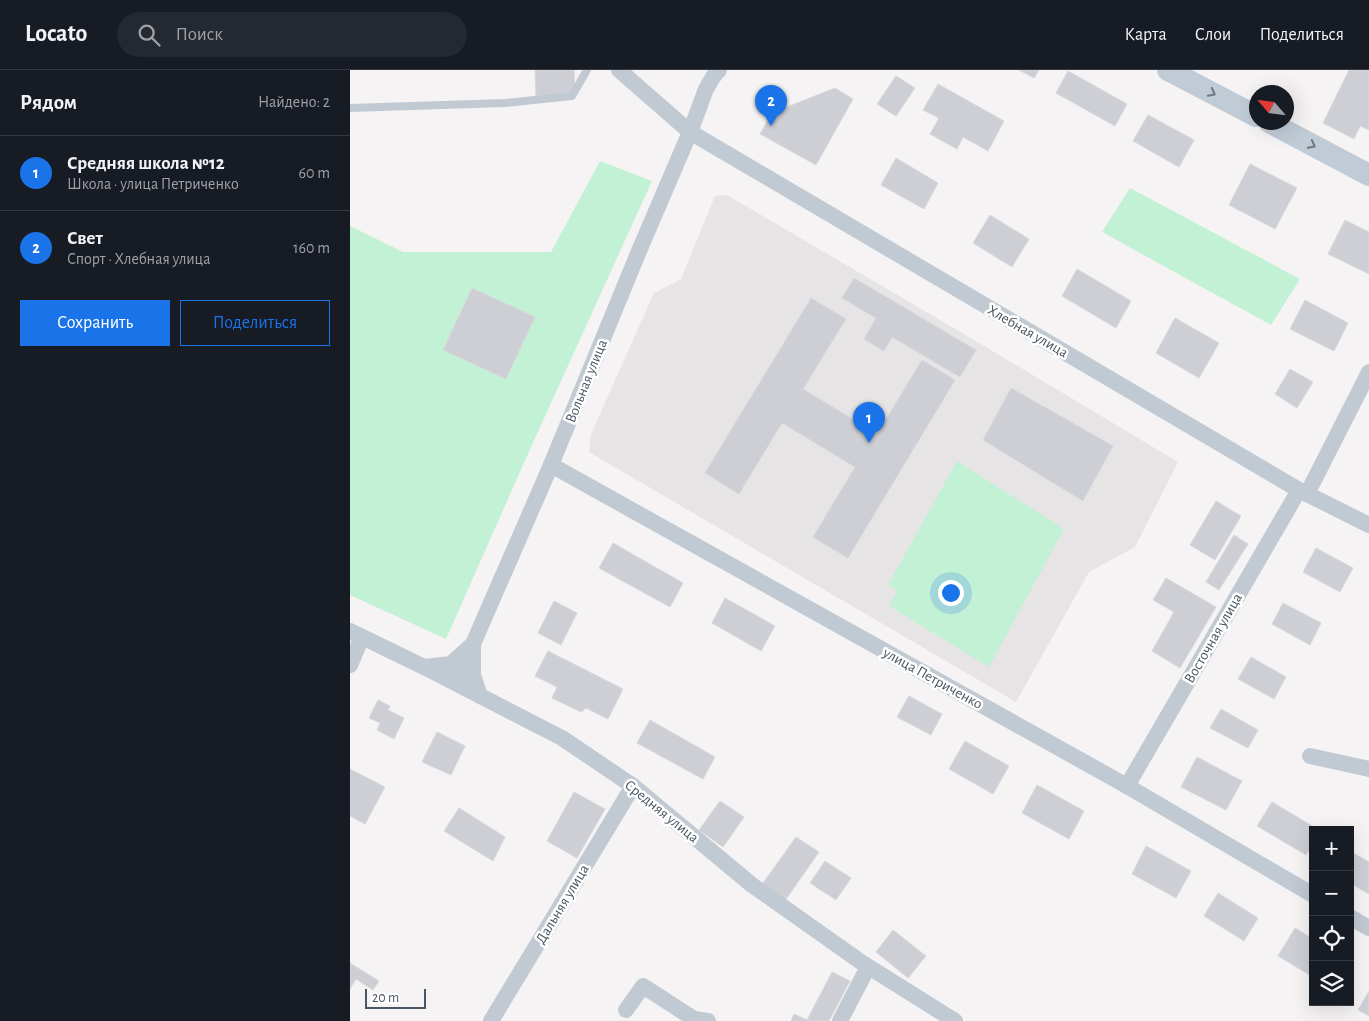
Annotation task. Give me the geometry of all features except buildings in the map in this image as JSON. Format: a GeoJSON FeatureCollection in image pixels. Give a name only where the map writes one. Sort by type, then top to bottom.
{"type":"FeatureCollection","features":[{"type":"Feature","properties":{"kind":"main road"},"geometry":{"type":"LineString","coordinates":[[1168,70],[1249,112]]}},
{"type":"Feature","properties":{"kind":"main road"},"geometry":{"type":"LineString","coordinates":[[1284,130],[1369,175]]}},
{"type":"Feature","properties":{"kind":"street","name":"Хлебная улица"},"geometry":{"type":"LineString","coordinates":[[619,70],[690,132],[1303,492],[1369,525]]}},
{"type":"Feature","properties":{"kind":"street","name":"Вольная улица"},"geometry":{"type":"LineString","coordinates":[[456,683],[551,465],[715,72]]}},
{"type":"Feature","properties":{"kind":"street","name":"Восточная улица"},"geometry":{"type":"LineString","coordinates":[[1126,786],[1303,492],[1369,372]]}},
{"type":"Feature","properties":{"kind":"street","name":"улица Петриченко"},"geometry":{"type":"LineString","coordinates":[[551,465],[1126,786],[1309,893]]}},
{"type":"Feature","properties":{"kind":"street"},"geometry":{"type":"LineString","coordinates":[[350,665],[356,634]]}},
{"type":"Feature","properties":{"kind":"street","name":"Средняя улица"},"geometry":{"type":"LineString","coordinates":[[356,634],[562,738],[633,786],[752,885],[868,967],[955,1021]]}},
{"type":"Feature","properties":{"kind":"street"},"geometry":{"type":"LineString","coordinates":[[424,667],[451,664],[473,644]]}},
{"type":"Feature","properties":{"kind":"street"},"geometry":{"type":"LineString","coordinates":[[473,644],[473,675],[480,696]]}},
{"type":"Feature","properties":{"kind":"street"},"geometry":{"type":"LineString","coordinates":[[1310,756],[1369,769]]}},
{"type":"Feature","properties":{"kind":"street","name":"Дальняя улица"},"geometry":{"type":"LineString","coordinates":[[491,1021],[633,786]]}},
{"type":"Feature","properties":{"kind":"street"},"geometry":{"type":"LineString","coordinates":[[1354,919],[1369,928]]}},
{"type":"Feature","properties":{"kind":"street"},"geometry":{"type":"LineString","coordinates":[[840,1021],[868,967]]}},
{"type":"Feature","properties":{"kind":"street"},"geometry":{"type":"LineString","coordinates":[[626,1010],[643,986],[694,1019],[708,1021]]}},
{"type":"Feature","properties":{"kind":"lane"},"geometry":{"type":"LineString","coordinates":[[350,108],[504,102],[572,96],[587,70]]}},
{"type":"Feature","properties":{"kind":"shaded area"},"geometry":{"type":"Polygon","coordinates":[[[727,195],[1178,462],[1135,547],[1089,572],[1016,702],[589,452],[591,434],[654,293],[681,279],[715,196],[727,195]]]}},
{"type":"Feature","properties":{"kind":"green space"},"geometry":{"type":"Polygon","coordinates":[[[600,161],[652,181],[446,639],[350,595],[350,226],[403,252],[551,252],[600,161]]]}},
{"type":"Feature","properties":{"kind":"green space"},"geometry":{"type":"Polygon","coordinates":[[[1130,188],[1300,279],[1271,325],[1102,232],[1130,188]]]}},
{"type":"Feature","properties":{"kind":"green space"},"geometry":{"type":"Polygon","coordinates":[[[957,461],[1064,529],[989,667],[889,606],[898,590],[888,585],[957,461]]]}},
{"type":"Feature","properties":{"kind":"place","name":"Свет"},"geometry":{"type":"Point","coordinates":[771,126]}},
{"type":"Feature","properties":{"kind":"place","name":"Средняя школа №12"},"geometry":{"type":"Point","coordinates":[869,443]}}]}
